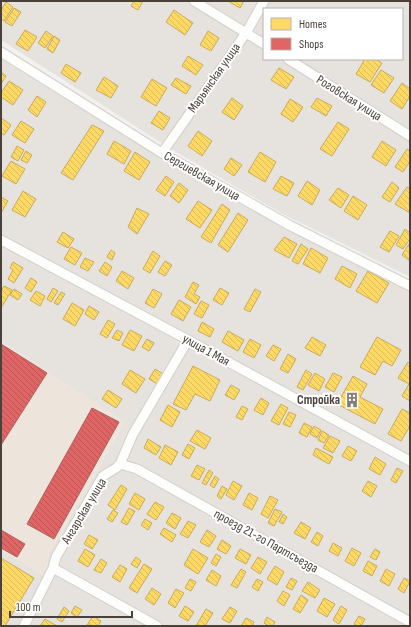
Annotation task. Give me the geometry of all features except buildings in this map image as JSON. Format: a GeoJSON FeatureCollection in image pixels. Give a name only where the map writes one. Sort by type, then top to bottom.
{"type":"FeatureCollection","features":[{"type":"Feature","properties":{"kind":"street"},"geometry":{"type":"LineString","coordinates":[[194,1],[263,43]]}},
{"type":"Feature","properties":{"kind":"street","name":"Марьянская улица"},"geometry":{"type":"LineString","coordinates":[[162,153],[246,33],[264,1]]}},
{"type":"Feature","properties":{"kind":"street","name":"Сергиевская улица"},"geometry":{"type":"LineString","coordinates":[[1,52],[162,153],[289,225],[410,286]]}},
{"type":"Feature","properties":{"kind":"street","name":"Роговская улица"},"geometry":{"type":"LineString","coordinates":[[290,60],[410,136]]}},
{"type":"Feature","properties":{"kind":"street","name":"улица 1 Мая"},"geometry":{"type":"LineString","coordinates":[[1,240],[410,461]]}},
{"type":"Feature","properties":{"kind":"street"},"geometry":{"type":"LineString","coordinates":[[120,464],[133,434],[188,340]]}},
{"type":"Feature","properties":{"kind":"street","name":"Ангарская улица"},"geometry":{"type":"LineString","coordinates":[[24,626],[54,568],[56,557],[103,476],[120,464]]}},
{"type":"Feature","properties":{"kind":"street","name":"проезд 21-го Партсъезда"},"geometry":{"type":"LineString","coordinates":[[120,464],[137,469],[410,622]]}},
{"type":"Feature","properties":{"kind":"street"},"geometry":{"type":"LineString","coordinates":[[54,568],[157,626]]}},
{"type":"Feature","properties":{"kind":"shaded area"},"geometry":{"type":"Polygon","coordinates":[[[1,1],[410,1],[410,277],[281,213],[171,149],[1,40],[1,1]]]}},
{"type":"Feature","properties":{"kind":"shaded area"},"geometry":{"type":"Polygon","coordinates":[[[1,58],[181,170],[276,223],[410,291],[410,626],[1,626],[1,550],[45,576],[49,553],[125,422],[1,341],[1,58]]]}},
{"type":"Feature","properties":{"kind":"shaded area"},"geometry":{"type":"Polygon","coordinates":[[[1,341],[125,422],[49,553],[45,576],[1,550],[1,341]]]}},
{"type":"Feature","properties":{"kind":"shaded area"},"geometry":{"type":"Polygon","coordinates":[[[35,580],[40,583],[15,626],[8,626],[35,580]]]}},
{"type":"Feature","properties":{"kind":"place","name":"Стройка"},"geometry":{"type":"Point","coordinates":[352,400]}}]}
